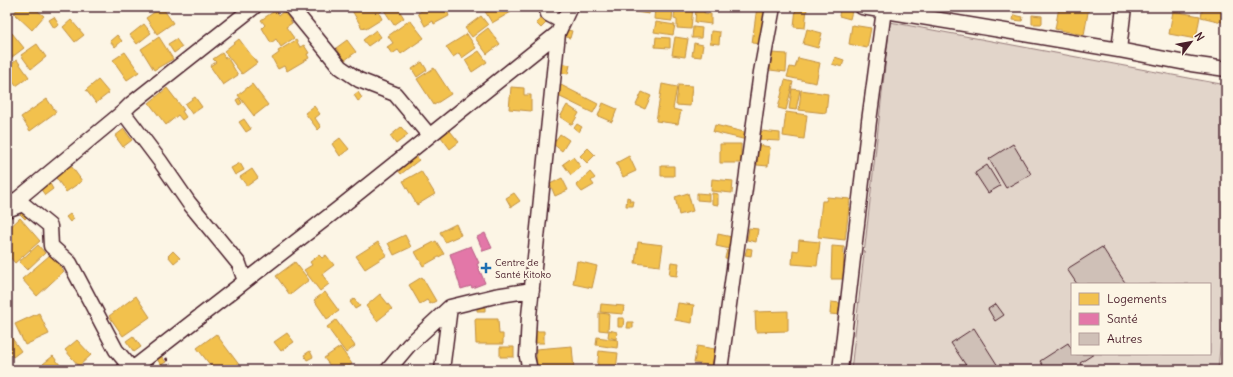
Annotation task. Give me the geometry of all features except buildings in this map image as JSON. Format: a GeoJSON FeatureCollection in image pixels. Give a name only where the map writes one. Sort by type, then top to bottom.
{"type":"FeatureCollection","features":[{"type":"Feature","properties":{"kind":"street"},"geometry":{"type":"LineString","coordinates":[[7,209],[131,104],[254,7]]}},
{"type":"Feature","properties":{"kind":"street"},"geometry":{"type":"LineString","coordinates":[[291,7],[340,67],[352,76],[395,94],[429,135]]}},
{"type":"Feature","properties":{"kind":"street"},"geometry":{"type":"LineString","coordinates":[[546,7],[548,14],[560,27]]}},
{"type":"Feature","properties":{"kind":"street"},"geometry":{"type":"LineString","coordinates":[[530,370],[527,357],[532,290],[560,27],[570,7]]}},
{"type":"Feature","properties":{"kind":"street"},"geometry":{"type":"LineString","coordinates":[[720,370],[761,72],[773,7]]}},
{"type":"Feature","properties":{"kind":"street"},"geometry":{"type":"LineString","coordinates":[[862,7],[1226,69]]}},
{"type":"Feature","properties":{"kind":"street"},"geometry":{"type":"LineString","coordinates":[[1119,50],[1124,7]]}},
{"type":"Feature","properties":{"kind":"street"},"geometry":{"type":"LineString","coordinates":[[840,370],[869,121],[884,10]]}},
{"type":"Feature","properties":{"kind":"street"},"geometry":{"type":"LineString","coordinates":[[7,209],[23,204],[50,226],[51,246],[70,263],[76,278],[86,292],[116,350],[131,370],[429,135],[560,27]]}},
{"type":"Feature","properties":{"kind":"street"},"geometry":{"type":"LineString","coordinates":[[123,112],[189,203],[239,264],[245,281]]}},
{"type":"Feature","properties":{"kind":"street"},"geometry":{"type":"LineString","coordinates":[[388,370],[409,346],[450,307],[495,296],[532,290]]}},
{"type":"Feature","properties":{"kind":"street"},"geometry":{"type":"LineString","coordinates":[[442,370],[450,307]]}},
{"type":"Feature","properties":{"kind":"shaded area"},"geometry":{"type":"Polygon","coordinates":[[[890,22],[1226,85],[1226,282],[1218,370],[851,370],[890,22]]]}},
{"type":"Feature","properties":{"kind":"place","name":"Centre de Santé Kitoko"},"geometry":{"type":"Point","coordinates":[486,268]}}]}
